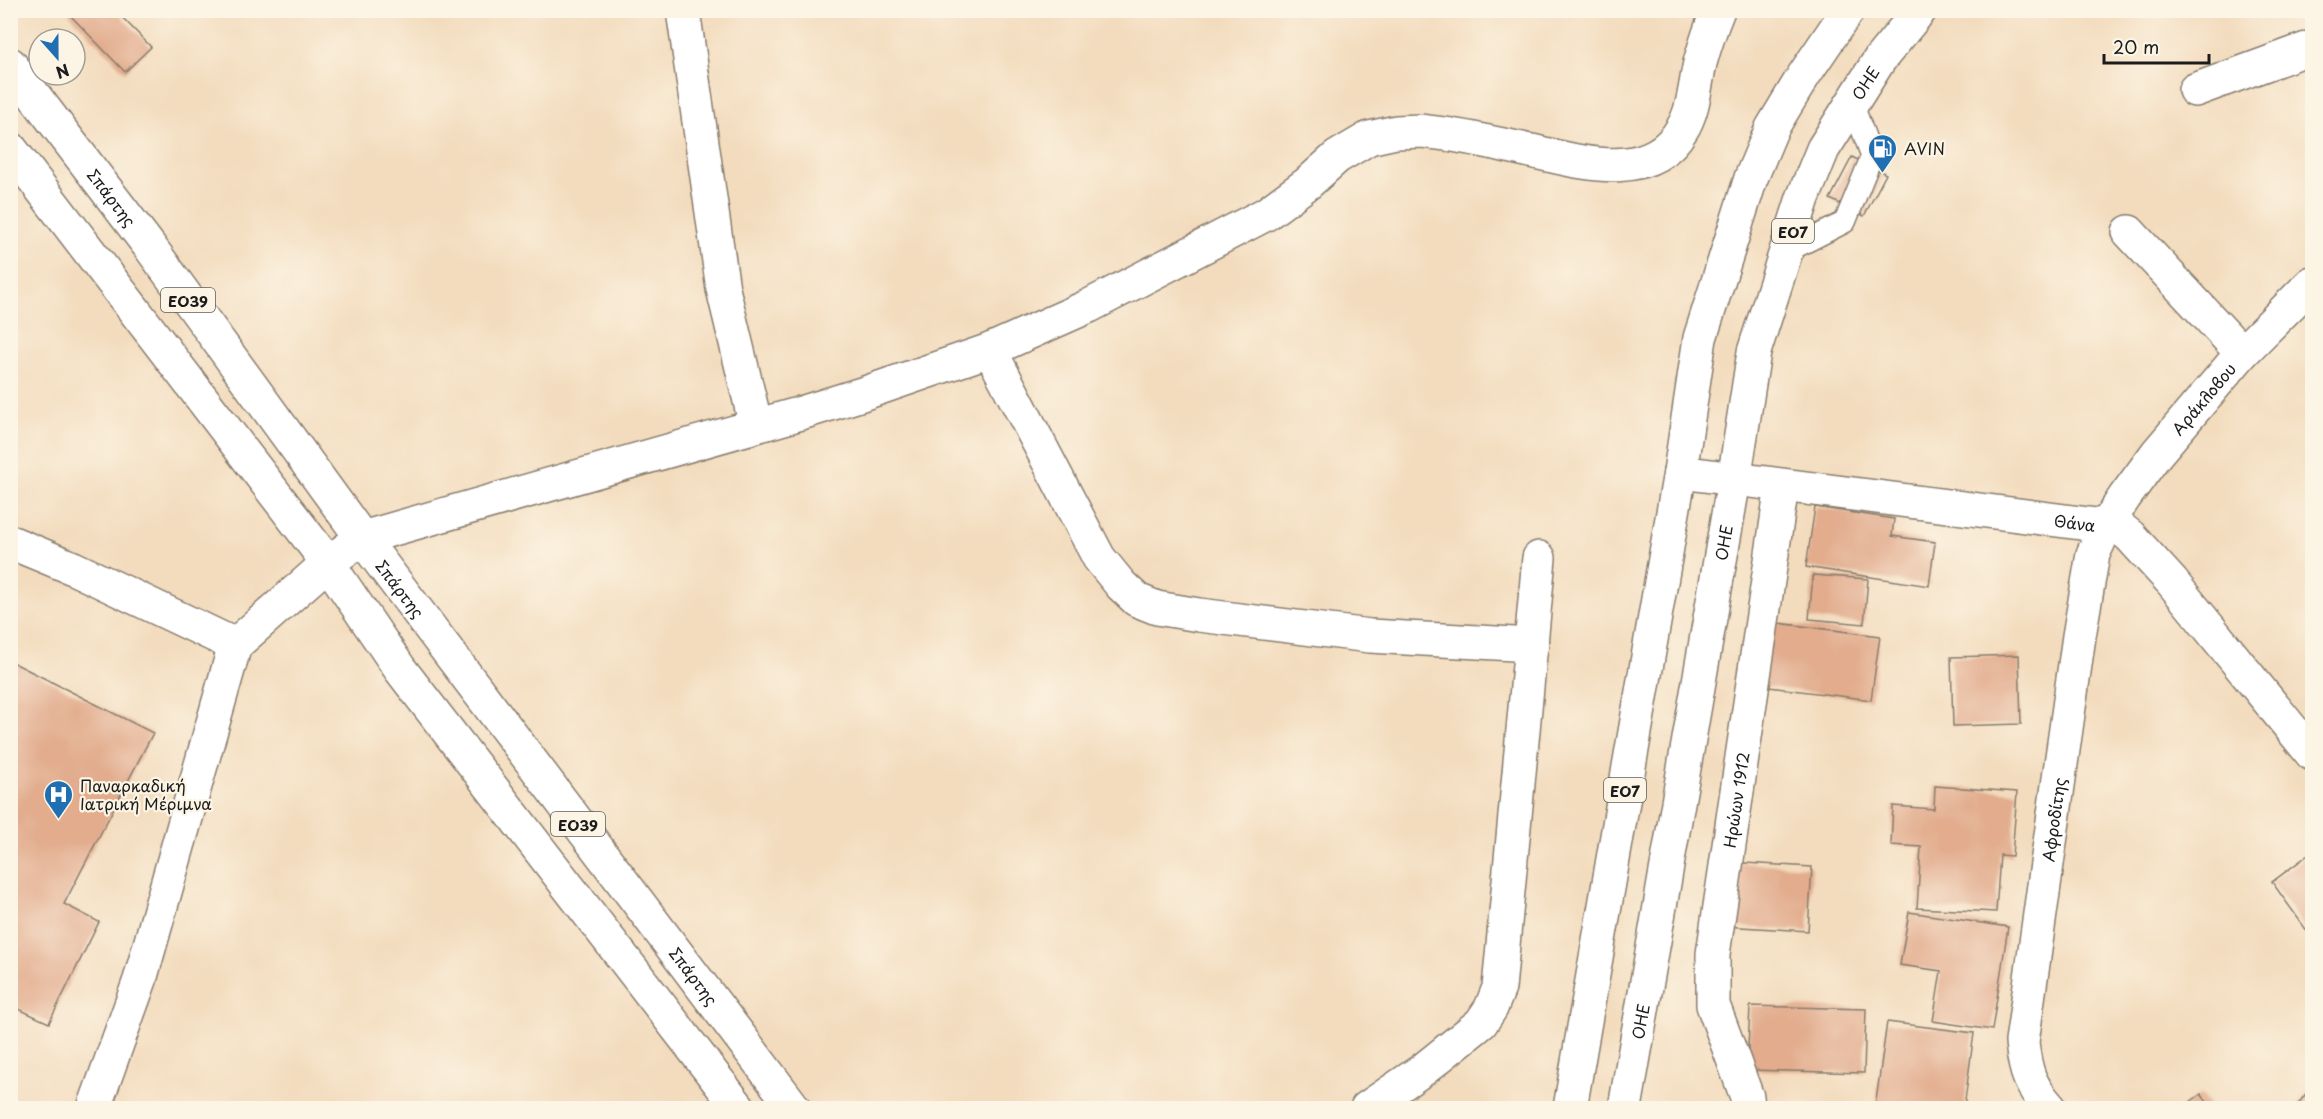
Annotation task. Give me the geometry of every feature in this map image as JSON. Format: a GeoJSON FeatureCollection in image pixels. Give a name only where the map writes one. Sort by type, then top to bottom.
{"type":"FeatureCollection","features":[{"type":"Feature","properties":{"kind":"street"},"geometry":{"type":"LineString","coordinates":[[683,10],[723,289],[756,426]]}},
{"type":"Feature","properties":{"kind":"street"},"geometry":{"type":"LineString","coordinates":[[94,1108],[140,980],[235,645],[328,563],[362,538],[756,426],[862,394],[990,350],[1089,306],[1266,214],[1308,183],[1337,157],[1360,142],[1382,134],[1421,131],[1445,134],[1599,164],[1629,164],[1653,157],[1676,139],[1687,120],[1701,61],[1718,10]]}},
{"type":"Feature","properties":{"kind":"street","name":"ΕΟ7"},"geometry":{"type":"LineString","coordinates":[[1570,1108],[1680,472],[1700,338],[1751,178],[1772,128],[1848,10]]}},
{"type":"Feature","properties":{"kind":"street","name":"ΟΗΕ"},"geometry":{"type":"LineString","coordinates":[[1625,1108],[1734,480],[1754,352],[1803,198],[1823,149],[1881,59],[1920,10]]}},
{"type":"Feature","properties":{"kind":"street"},"geometry":{"type":"LineString","coordinates":[[2195,90],[2313,47]]}},
{"type":"Feature","properties":{"kind":"street","name":"Σπάρτης"},"geometry":{"type":"LineString","coordinates":[[10,64],[150,247],[362,538],[794,1108]]}},
{"type":"Feature","properties":{"kind":"street","name":"ΕΟ39"},"geometry":{"type":"LineString","coordinates":[[10,148],[328,563],[400,669],[739,1108]]}},
{"type":"Feature","properties":{"kind":"street"},"geometry":{"type":"LineString","coordinates":[[2130,232],[2242,353]]}},
{"type":"Feature","properties":{"kind":"street","name":"Αράκλοβου"},"geometry":{"type":"LineString","coordinates":[[2106,526],[2157,453],[2242,353],[2313,283]]}},
{"type":"Feature","properties":{"kind":"street"},"geometry":{"type":"LineString","coordinates":[[990,350],[1099,558],[1121,585],[1137,600],[1157,608],[1199,615],[1371,636],[1532,645]]}},
{"type":"Feature","properties":{"kind":"street","name":"Θάνα"},"geometry":{"type":"LineString","coordinates":[[1680,472],[2120,528],[2142,548],[2313,754]]}},
{"type":"Feature","properties":{"kind":"street","name":"Ηρώων 1912"},"geometry":{"type":"LineString","coordinates":[[1748,1108],[1740,1075],[1713,1005],[1713,954],[1782,486]]}},
{"type":"Feature","properties":{"kind":"street","name":"Αφροδίτης"},"geometry":{"type":"LineString","coordinates":[[2050,1108],[2037,1094],[2028,1079],[2022,1042],[2085,595],[2093,554],[2106,526]]}},
{"type":"Feature","properties":{"kind":"street"},"geometry":{"type":"LineString","coordinates":[[10,542],[73,568],[235,645]]}},
{"type":"Feature","properties":{"kind":"street"},"geometry":{"type":"LineString","coordinates":[[1367,1108],[1424,1069],[1481,1023],[1491,1008],[1499,988],[1539,558]]}},
{"type":"Feature","properties":{"kind":"lane"},"geometry":{"type":"LineString","coordinates":[[1786,252],[1845,222],[1872,156],[1852,103]]}},
{"type":"Feature","properties":{"kind":"building"},"geometry":{"type":"Polygon","coordinates":[[[72,10],[115,10],[151,47],[125,72],[87,33],[87,27],[82,27],[69,14],[72,10]]]}},
{"type":"Feature","properties":{"kind":"building"},"geometry":{"type":"Polygon","coordinates":[[[1852,157],[1886,174],[1864,216],[1830,199],[1852,157]]]}},
{"type":"Feature","properties":{"kind":"building"},"geometry":{"type":"Polygon","coordinates":[[[1815,507],[1894,519],[1892,536],[1935,542],[1929,586],[1806,567],[1815,507]]]}},
{"type":"Feature","properties":{"kind":"building"},"geometry":{"type":"Polygon","coordinates":[[[1813,575],[1868,579],[1864,624],[1809,619],[1813,575]]]}},
{"type":"Feature","properties":{"kind":"building"},"geometry":{"type":"Polygon","coordinates":[[[1770,622],[1880,636],[1871,700],[1761,686],[1770,622]]]}},
{"type":"Feature","properties":{"kind":"building"},"geometry":{"type":"Polygon","coordinates":[[[2019,655],[2021,724],[1953,726],[1951,657],[2019,655]]]}},
{"type":"Feature","properties":{"kind":"building","name":"Παναρκαδική Ιατρική Μέριμνα"},"geometry":{"type":"Polygon","coordinates":[[[10,661],[153,733],[64,904],[99,922],[49,1023],[10,1005],[10,661]]]}},
{"type":"Feature","properties":{"kind":"building"},"geometry":{"type":"Polygon","coordinates":[[[1935,786],[2017,792],[2012,856],[2000,855],[1996,912],[1917,908],[1921,847],[1891,845],[1893,806],[1934,809],[1935,786]]]}},
{"type":"Feature","properties":{"kind":"building"},"geometry":{"type":"Polygon","coordinates":[[[2312,852],[2312,938],[2272,882],[2312,852]]]}},
{"type":"Feature","properties":{"kind":"building"},"geometry":{"type":"Polygon","coordinates":[[[1727,862],[1812,867],[1808,931],[1723,926],[1727,862]]]}},
{"type":"Feature","properties":{"kind":"building"},"geometry":{"type":"Polygon","coordinates":[[[1909,912],[2008,927],[1992,1030],[1933,1021],[1941,971],[1900,965],[1909,912]]]}},
{"type":"Feature","properties":{"kind":"building"},"geometry":{"type":"Polygon","coordinates":[[[1750,1006],[1866,1009],[1864,1073],[1747,1070],[1750,1006]]]}},
{"type":"Feature","properties":{"kind":"building"},"geometry":{"type":"Polygon","coordinates":[[[1887,1022],[1974,1033],[1964,1108],[1875,1108],[1887,1022]]]}},
{"type":"Feature","properties":{"kind":"building"},"geometry":{"type":"Polygon","coordinates":[[[2308,1091],[2312,1094],[2312,1108],[2295,1108],[2308,1091]]]}},
{"type":"Feature","properties":{"kind":"building"},"geometry":{"type":"Polygon","coordinates":[[[2201,1094],[2212,1108],[2182,1108],[2201,1094]]]}},
{"type":"Feature","properties":{"kind":"place","name":"AVIN"},"geometry":{"type":"Point","coordinates":[1883,174]}},
{"type":"Feature","properties":{"kind":"place","name":"Παναρκαδική Ιατρική Μέριμνα"},"geometry":{"type":"Point","coordinates":[59,820]}}]}
